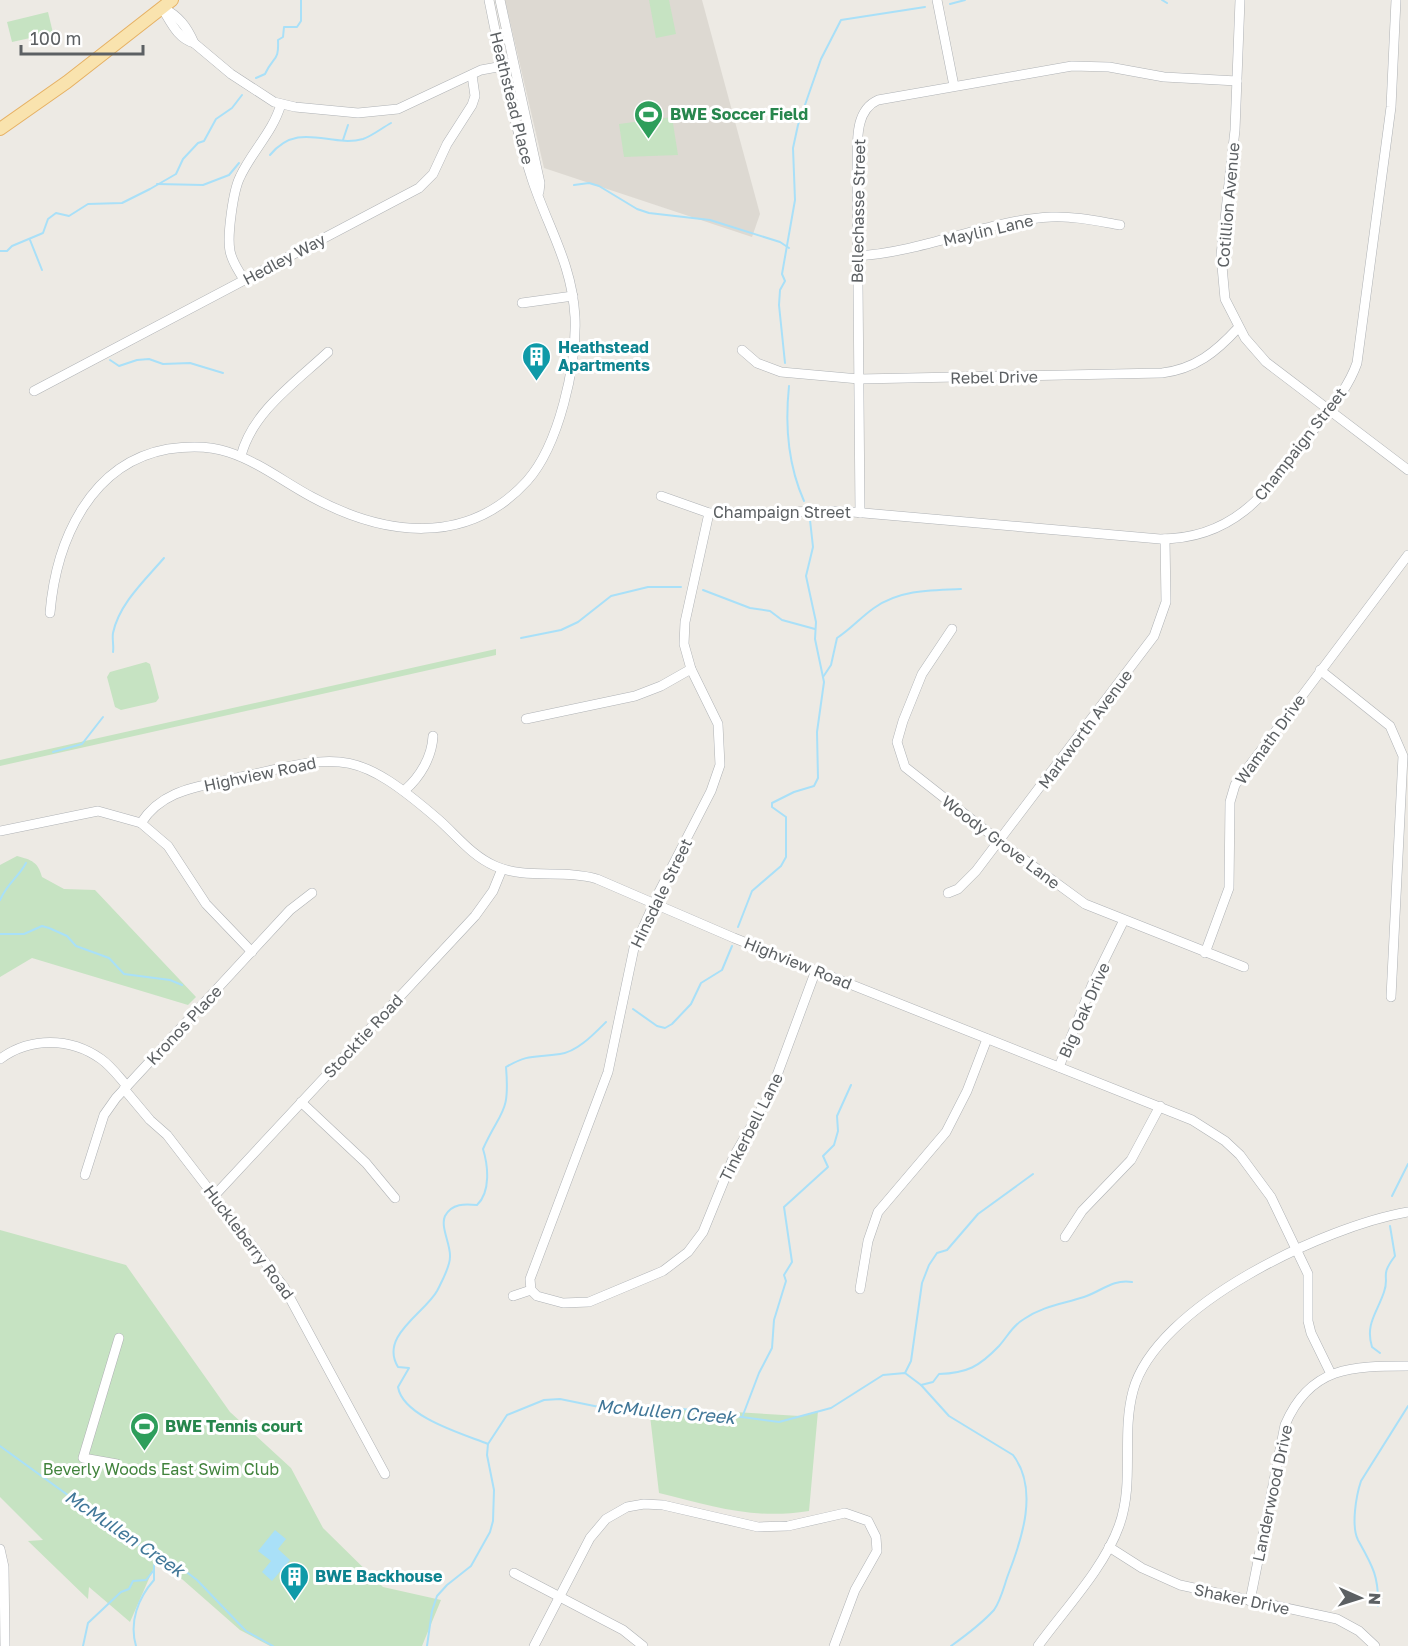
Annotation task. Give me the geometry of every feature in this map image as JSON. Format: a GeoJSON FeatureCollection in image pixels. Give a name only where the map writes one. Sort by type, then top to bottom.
{"type":"FeatureCollection","features":[{"type":"Feature","properties":{"kind":"main road"},"geometry":{"type":"LineString","coordinates":[[0,129],[68,82],[167,4]]}},
{"type":"Feature","properties":{"kind":"street","name":"Heathstead Place"},"geometry":{"type":"LineString","coordinates":[[50,613],[61,554],[79,511],[90,495],[120,467],[141,456],[184,446],[215,448],[241,456],[315,499],[389,526],[431,528],[478,518],[496,508],[533,474],[547,450],[571,365],[575,333],[573,296],[564,255],[538,195],[502,66],[489,0]]}},
{"type":"Feature","properties":{"kind":"street","name":"Heathstead Place"},"geometry":{"type":"LineString","coordinates":[[500,0],[540,183],[538,195]]}},
{"type":"Feature","properties":{"kind":"street"},"geometry":{"type":"LineString","coordinates":[[937,0],[954,87]]}},
{"type":"Feature","properties":{"kind":"street","name":"Cotillion Avenue"},"geometry":{"type":"LineString","coordinates":[[1240,0],[1232,162],[1221,266],[1225,299],[1238,328],[1266,362],[1408,470]]}},
{"type":"Feature","properties":{"kind":"street","name":"Champaign Street"},"geometry":{"type":"LineString","coordinates":[[661,496],[709,513],[800,510],[860,513],[1165,539],[1207,532],[1243,513],[1269,489],[1349,383],[1361,346],[1391,107],[1396,0]]}},
{"type":"Feature","properties":{"kind":"street"},"geometry":{"type":"LineString","coordinates":[[167,4],[177,32],[186,41],[194,44],[231,74],[265,97],[281,104],[358,113],[384,112],[409,105],[472,75],[502,66]]}},
{"type":"Feature","properties":{"kind":"street","name":"Bellechasse Street"},"geometry":{"type":"LineString","coordinates":[[860,513],[857,168],[863,113],[878,100],[1080,66],[1109,67],[1179,78],[1237,81]]}},
{"type":"Feature","properties":{"kind":"street","name":"Hedley Way"},"geometry":{"type":"LineString","coordinates":[[34,391],[426,183],[472,105],[474,96],[472,75]]}},
{"type":"Feature","properties":{"kind":"street"},"geometry":{"type":"LineString","coordinates":[[244,280],[232,260],[229,243],[236,189],[240,178],[273,124],[281,104]]}},
{"type":"Feature","properties":{"kind":"street","name":"Maylin Lane"},"geometry":{"type":"LineString","coordinates":[[857,256],[895,253],[1039,218],[1083,218],[1120,225]]}},
{"type":"Feature","properties":{"kind":"street"},"geometry":{"type":"LineString","coordinates":[[522,303],[573,296]]}},
{"type":"Feature","properties":{"kind":"street","name":"Rebel Drive"},"geometry":{"type":"LineString","coordinates":[[742,350],[757,363],[781,372],[858,379],[1169,372],[1205,359],[1238,328]]}},
{"type":"Feature","properties":{"kind":"street"},"geometry":{"type":"LineString","coordinates":[[241,456],[246,441],[259,418],[328,352]]}},
{"type":"Feature","properties":{"kind":"street","name":"Hinsdale Street"},"geometry":{"type":"LineString","coordinates":[[531,1290],[530,1279],[608,1072],[616,1042],[627,970],[653,903],[711,791],[720,765],[718,724],[691,669],[684,644],[684,629],[709,513]]}},
{"type":"Feature","properties":{"kind":"street","name":"Markworth Avenue"},"geometry":{"type":"LineString","coordinates":[[948,893],[965,883],[999,841],[1154,636],[1166,602],[1165,539]]}},
{"type":"Feature","properties":{"kind":"street","name":"Wamath Drive"},"geometry":{"type":"LineString","coordinates":[[1205,952],[1229,888],[1230,802],[1235,785],[1408,555]]}},
{"type":"Feature","properties":{"kind":"street","name":"Woody Grove Lane"},"geometry":{"type":"LineString","coordinates":[[952,629],[928,665],[912,696],[897,742],[898,751],[909,770],[1067,893],[1094,908],[1244,968]]}},
{"type":"Feature","properties":{"kind":"street"},"geometry":{"type":"LineString","coordinates":[[526,719],[635,696],[661,686],[691,669]]}},
{"type":"Feature","properties":{"kind":"street"},"geometry":{"type":"LineString","coordinates":[[1320,670],[1382,717],[1396,735],[1403,756],[1391,997]]}},
{"type":"Feature","properties":{"kind":"street"},"geometry":{"type":"LineString","coordinates":[[405,790],[423,767],[431,752],[433,736]]}},
{"type":"Feature","properties":{"kind":"street","name":"Highview Road"},"geometry":{"type":"LineString","coordinates":[[141,822],[159,802],[180,792],[314,761],[340,760],[362,765],[405,790],[468,849],[502,869],[523,874],[582,875],[987,1039],[1160,1106],[1208,1129],[1240,1155],[1265,1188],[1297,1250],[1309,1281],[1308,1315],[1311,1333],[1331,1374]]}},
{"type":"Feature","properties":{"kind":"street"},"geometry":{"type":"LineString","coordinates":[[0,831],[98,811],[141,822],[168,846],[206,904],[252,952]]}},
{"type":"Feature","properties":{"kind":"street","name":"Stocktie Road"},"geometry":{"type":"LineString","coordinates":[[214,1195],[475,916],[493,891],[502,869]]}},
{"type":"Feature","properties":{"kind":"street","name":"Kronos Place"},"geometry":{"type":"LineString","coordinates":[[85,1175],[104,1115],[126,1088],[290,910],[312,893]]}},
{"type":"Feature","properties":{"kind":"street","name":"Big Oak Drive"},"geometry":{"type":"LineString","coordinates":[[1059,1067],[1092,984],[1124,920]]}},
{"type":"Feature","properties":{"kind":"street","name":"Tinkerbell Lane"},"geometry":{"type":"LineString","coordinates":[[531,1290],[537,1296],[563,1303],[589,1302],[663,1271],[688,1252],[703,1232],[734,1156],[770,1094],[816,970]]}},
{"type":"Feature","properties":{"kind":"street"},"geometry":{"type":"LineString","coordinates":[[860,1289],[868,1241],[878,1212],[895,1189],[926,1158],[946,1132],[967,1091],[987,1039]]}},
{"type":"Feature","properties":{"kind":"street","name":"Huckleberry Road"},"geometry":{"type":"LineString","coordinates":[[0,1059],[30,1045],[62,1042],[86,1050],[103,1060],[150,1120],[167,1135],[284,1287],[385,1474]]}},
{"type":"Feature","properties":{"kind":"street"},"geometry":{"type":"LineString","coordinates":[[301,1102],[366,1163],[395,1198]]}},
{"type":"Feature","properties":{"kind":"street"},"geometry":{"type":"LineString","coordinates":[[1065,1237],[1082,1210],[1131,1160],[1160,1106]]}},
{"type":"Feature","properties":{"kind":"street"},"geometry":{"type":"LineString","coordinates":[[1038,1646],[1109,1547],[1125,1507],[1130,1406],[1136,1382],[1147,1359],[1176,1325],[1254,1272],[1297,1250],[1363,1223],[1408,1212]]}},
{"type":"Feature","properties":{"kind":"street"},"geometry":{"type":"LineString","coordinates":[[513,1296],[531,1290]]}},
{"type":"Feature","properties":{"kind":"street"},"geometry":{"type":"LineString","coordinates":[[117,1464],[83,1458],[119,1338]]}},
{"type":"Feature","properties":{"kind":"street","name":"Landerwood Drive"},"geometry":{"type":"LineString","coordinates":[[1250,1601],[1285,1425],[1290,1412],[1307,1390],[1331,1374],[1360,1366],[1408,1366]]}},
{"type":"Feature","properties":{"kind":"street"},"geometry":{"type":"LineString","coordinates":[[534,1646],[597,1528],[611,1516],[627,1507],[657,1504],[739,1524],[768,1527],[808,1523],[837,1514],[854,1514],[872,1526],[877,1540],[877,1551],[855,1590],[834,1646]]}},
{"type":"Feature","properties":{"kind":"street","name":"Shaker Drive"},"geometry":{"type":"LineString","coordinates":[[1109,1547],[1142,1568],[1180,1585],[1337,1619],[1354,1628],[1375,1646]]}},
{"type":"Feature","properties":{"kind":"street"},"geometry":{"type":"LineString","coordinates":[[0,1549],[4,1568],[5,1646]]}},
{"type":"Feature","properties":{"kind":"street"},"geometry":{"type":"LineString","coordinates":[[514,1573],[623,1630],[643,1646]]}},
{"type":"Feature","properties":{"kind":"shaded area"},"geometry":{"type":"Polygon","coordinates":[[[505,0],[702,0],[760,214],[752,237],[544,168],[505,0]]]}},
{"type":"Feature","properties":{"kind":"green space"},"geometry":{"type":"Polygon","coordinates":[[[649,0],[669,0],[676,34],[656,38],[649,0]]]}},
{"type":"Feature","properties":{"kind":"green space"},"geometry":{"type":"Polygon","coordinates":[[[48,12],[53,33],[12,42],[7,22],[48,12]]]}},
{"type":"Feature","properties":{"kind":"green space","name":"BWE Soccer Field"},"geometry":{"type":"Polygon","coordinates":[[[672,117],[678,155],[624,157],[619,124],[672,117]]]}},
{"type":"Feature","properties":{"kind":"green space"},"geometry":{"type":"Polygon","coordinates":[[[496,649],[496,655],[0,766],[0,760],[496,649]]]}},
{"type":"Feature","properties":{"kind":"green space"},"geometry":{"type":"Polygon","coordinates":[[[146,662],[150,664],[159,698],[156,702],[121,710],[115,707],[107,677],[110,672],[146,662]]]}},
{"type":"Feature","properties":{"kind":"green space"},"geometry":{"type":"Polygon","coordinates":[[[17,856],[34,862],[42,877],[64,889],[95,890],[196,997],[188,1005],[32,958],[0,977],[0,865],[17,856]]]}},
{"type":"Feature","properties":{"kind":"green space","name":"Beverly Woods East Swim Club"},"geometry":{"type":"Polygon","coordinates":[[[0,1230],[126,1265],[230,1412],[291,1468],[323,1528],[383,1587],[441,1600],[422,1646],[270,1646],[240,1630],[158,1558],[130,1622],[89,1587],[88,1599],[28,1541],[43,1540],[0,1497],[0,1230]]]}},
{"type":"Feature","properties":{"kind":"green space"},"geometry":{"type":"Polygon","coordinates":[[[649,1407],[800,1416],[818,1411],[809,1511],[751,1513],[659,1493],[649,1407]]]}},
{"type":"Feature","properties":{"kind":"water"},"geometry":{"type":"Polygon","coordinates":[[[275,1530],[286,1539],[278,1549],[290,1560],[272,1581],[262,1572],[271,1561],[258,1551],[275,1530]]]}},
{"type":"Feature","properties":{"kind":"waterway"},"geometry":{"type":"LineString","coordinates":[[256,78],[265,74],[275,58],[278,52],[278,40],[283,37],[284,27],[297,27],[301,21],[301,0]]}},
{"type":"Feature","properties":{"kind":"waterway"},"geometry":{"type":"LineString","coordinates":[[950,4],[965,0]]}},
{"type":"Feature","properties":{"kind":"waterway"},"geometry":{"type":"LineString","coordinates":[[1162,0],[1167,3]]}},
{"type":"Feature","properties":{"kind":"waterway"},"geometry":{"type":"LineString","coordinates":[[785,363],[779,305],[780,290],[785,281],[782,274],[795,200],[793,148],[798,125],[821,59],[841,20],[925,7]]}},
{"type":"Feature","properties":{"kind":"waterway"},"geometry":{"type":"LineString","coordinates":[[0,251],[7,251],[12,246],[43,233],[48,219],[56,213],[69,216],[88,204],[122,203],[176,174],[183,159],[198,143],[204,141],[216,119],[232,108],[242,95]]}},
{"type":"Feature","properties":{"kind":"waterway"},"geometry":{"type":"LineString","coordinates":[[270,155],[292,139],[315,137],[351,141],[363,139],[391,123]]}},
{"type":"Feature","properties":{"kind":"waterway"},"geometry":{"type":"LineString","coordinates":[[343,140],[348,125]]}},
{"type":"Feature","properties":{"kind":"waterway"},"geometry":{"type":"LineString","coordinates":[[157,184],[203,185],[229,175],[239,163]]}},
{"type":"Feature","properties":{"kind":"waterway"},"geometry":{"type":"LineString","coordinates":[[574,185],[589,183],[649,213],[710,220],[780,242],[789,248]]}},
{"type":"Feature","properties":{"kind":"waterway"},"geometry":{"type":"LineString","coordinates":[[30,240],[42,270]]}},
{"type":"Feature","properties":{"kind":"waterway"},"geometry":{"type":"LineString","coordinates":[[110,360],[119,366],[149,359],[163,364],[190,363],[223,373]]}},
{"type":"Feature","properties":{"kind":"waterway"},"geometry":{"type":"LineString","coordinates":[[789,386],[787,415],[789,444],[794,473],[804,501]]}},
{"type":"Feature","properties":{"kind":"waterway"},"geometry":{"type":"LineString","coordinates":[[738,927],[752,891],[781,866],[786,857],[786,817],[772,807],[772,803],[794,792],[814,786],[818,778],[817,732],[824,682],[815,639],[816,622],[806,576],[813,547],[810,520]]}},
{"type":"Feature","properties":{"kind":"waterway"},"geometry":{"type":"LineString","coordinates":[[113,652],[113,633],[121,612],[164,558]]}},
{"type":"Feature","properties":{"kind":"waterway"},"geometry":{"type":"LineString","coordinates":[[521,638],[561,630],[578,622],[611,596],[648,587],[681,587]]}},
{"type":"Feature","properties":{"kind":"waterway"},"geometry":{"type":"LineString","coordinates":[[823,677],[831,665],[837,638],[874,608],[904,594],[961,589]]}},
{"type":"Feature","properties":{"kind":"waterway"},"geometry":{"type":"LineString","coordinates":[[703,590],[750,608],[770,611],[782,620],[815,629]]}},
{"type":"Feature","properties":{"kind":"waterway"},"geometry":{"type":"LineString","coordinates":[[53,752],[82,744],[103,717]]}},
{"type":"Feature","properties":{"kind":"waterway"},"geometry":{"type":"LineString","coordinates":[[0,900],[26,863]]}},
{"type":"Feature","properties":{"kind":"waterway"},"geometry":{"type":"LineString","coordinates":[[0,934],[24,934],[42,926],[67,936],[76,946],[109,958],[124,974],[170,980],[182,985]]}},
{"type":"Feature","properties":{"kind":"waterway"},"geometry":{"type":"LineString","coordinates":[[633,1009],[657,1026],[665,1028],[672,1024],[691,1004],[701,983],[722,970],[732,946]]}},
{"type":"Feature","properties":{"kind":"waterway"},"geometry":{"type":"LineString","coordinates":[[488,1444],[422,1416],[402,1398],[398,1387],[409,1368],[398,1367],[394,1356],[394,1345],[406,1326],[437,1291],[447,1270],[450,1252],[444,1225],[445,1216],[455,1207],[477,1205],[485,1193],[487,1170],[483,1149],[503,1111],[507,1094],[506,1067],[527,1058],[573,1050],[606,1022]]}},
{"type":"Feature","properties":{"kind":"waterway"},"geometry":{"type":"LineString","coordinates":[[743,1415],[759,1373],[772,1348],[774,1320],[786,1281],[784,1275],[792,1262],[784,1207],[828,1167],[823,1156],[834,1145],[838,1131],[837,1116],[851,1085]]}},
{"type":"Feature","properties":{"kind":"waterway"},"geometry":{"type":"LineString","coordinates":[[1392,1196],[1408,1164]]}},
{"type":"Feature","properties":{"kind":"waterway"},"geometry":{"type":"LineString","coordinates":[[905,1373],[911,1361],[922,1283],[929,1265],[937,1253],[947,1250],[978,1214],[1033,1174]]}},
{"type":"Feature","properties":{"kind":"waterway"},"geometry":{"type":"LineString","coordinates":[[1380,1353],[1372,1347],[1370,1332],[1386,1286],[1387,1268],[1395,1256],[1390,1226]]}},
{"type":"Feature","properties":{"kind":"waterway"},"geometry":{"type":"LineString","coordinates":[[921,1385],[933,1382],[939,1374],[957,1372],[979,1364],[999,1346],[1016,1325],[1038,1311],[1084,1297],[1119,1282],[1132,1282]]}},
{"type":"Feature","properties":{"kind":"waterway","name":"McMullen Creek"},"geometry":{"type":"LineString","coordinates":[[427,1646],[432,1611],[437,1596],[471,1566],[490,1532],[493,1521],[494,1490],[487,1455],[488,1444],[507,1415],[544,1400],[560,1399],[609,1409],[668,1407],[779,1422],[831,1408],[883,1375],[905,1373],[921,1385],[949,1416],[1013,1455],[1021,1468],[1025,1483],[1027,1498],[1023,1530],[999,1602],[985,1619],[951,1646]]}},
{"type":"Feature","properties":{"kind":"waterway"},"geometry":{"type":"LineString","coordinates":[[1378,1606],[1374,1571],[1356,1534],[1356,1503],[1361,1481],[1408,1406]]}},
{"type":"Feature","properties":{"kind":"waterway","name":"McMullen Creek"},"geometry":{"type":"LineString","coordinates":[[0,1446],[130,1540],[180,1567],[197,1580],[246,1631],[273,1646]]}},
{"type":"Feature","properties":{"kind":"waterway"},"geometry":{"type":"LineString","coordinates":[[136,1646],[134,1619],[139,1602],[154,1580],[154,1566],[158,1554]]}},
{"type":"Feature","properties":{"kind":"waterway"},"geometry":{"type":"LineString","coordinates":[[83,1646],[88,1623],[121,1592],[129,1589],[133,1581],[146,1580],[154,1570]]}},
{"type":"Feature","properties":{"kind":"place","name":"BWE Soccer Field"},"geometry":{"type":"Point","coordinates":[649,140]}},
{"type":"Feature","properties":{"kind":"place","name":"Heathstead Apartments"},"geometry":{"type":"Point","coordinates":[537,382]}},
{"type":"Feature","properties":{"kind":"place","name":"BWE Tennis court"},"geometry":{"type":"Point","coordinates":[144,1452]}},
{"type":"Feature","properties":{"kind":"place","name":"BWE Backhouse"},"geometry":{"type":"Point","coordinates":[294,1602]}}]}
